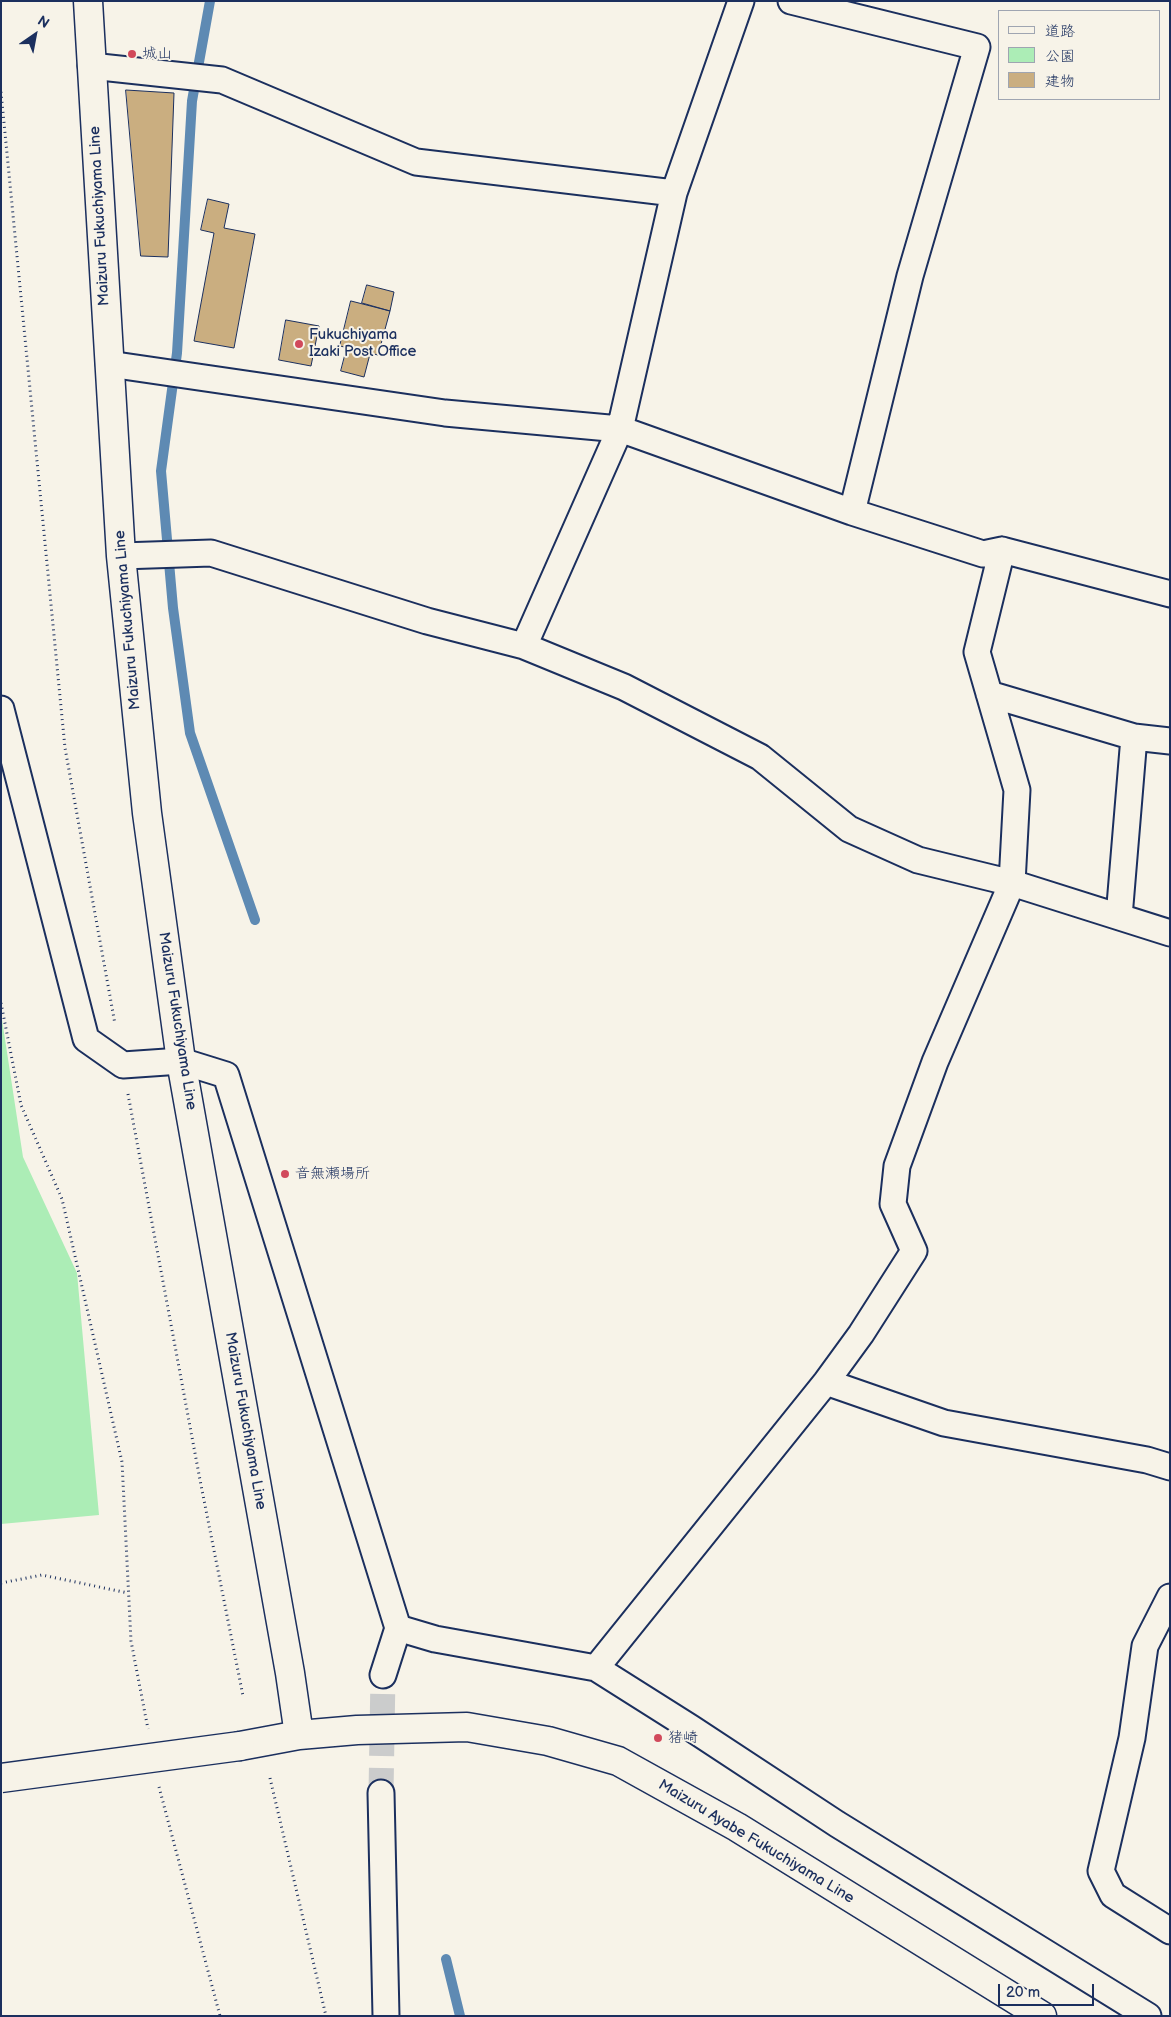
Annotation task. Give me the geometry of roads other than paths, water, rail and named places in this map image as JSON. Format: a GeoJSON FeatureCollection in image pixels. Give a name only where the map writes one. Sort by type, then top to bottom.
{"type":"FeatureCollection","features":[{"type":"Feature","properties":{"kind":"main road","name":"Maizuru Fukuchiyama Line"},"geometry":{"type":"LineString","coordinates":[[88,1],[108,364],[121,556],[147,813],[181,1060],[299,1735]]}},
{"type":"Feature","properties":{"kind":"main road","name":"Maizuru Ayabe Fukuchiyama Line"},"geometry":{"type":"LineString","coordinates":[[299,1735],[357,1730],[467,1727],[548,1741],[618,1761],[737,1827],[1042,2016]]}},
{"type":"Feature","properties":{"kind":"main road"},"geometry":{"type":"LineString","coordinates":[[1,1778],[240,1746],[299,1735]]}},
{"type":"Feature","properties":{"kind":"street"},"geometry":{"type":"LineString","coordinates":[[524,646],[620,429],[674,193],[741,1]]}},
{"type":"Feature","properties":{"kind":"street"},"geometry":{"type":"LineString","coordinates":[[791,1],[978,47],[910,276],[852,512]]}},
{"type":"Feature","properties":{"kind":"street"},"geometry":{"type":"LineString","coordinates":[[91,66],[222,80],[416,162],[674,193]]}},
{"type":"Feature","properties":{"kind":"street"},"geometry":{"type":"LineString","coordinates":[[108,364],[445,413],[620,429],[852,512],[983,554],[1002,550],[1170,594]]}},
{"type":"Feature","properties":{"kind":"street"},"geometry":{"type":"LineString","coordinates":[[596,1668],[826,1382],[861,1334],[914,1251],[893,1204],[897,1166],[935,1062],[1012,883],[1017,790],[977,652],[1002,550]]}},
{"type":"Feature","properties":{"kind":"street"},"geometry":{"type":"LineString","coordinates":[[121,556],[211,552],[427,621],[524,646],[624,687],[760,757],[849,828],[918,860],[1012,883],[1170,933]]}},
{"type":"Feature","properties":{"kind":"street"},"geometry":{"type":"LineString","coordinates":[[989,694],[1134,737],[1170,740]]}},
{"type":"Feature","properties":{"kind":"street"},"geometry":{"type":"LineString","coordinates":[[1,709],[86,1040],[123,1065],[181,1060],[226,1075],[398,1628],[383,1674]]}},
{"type":"Feature","properties":{"kind":"street"},"geometry":{"type":"LineString","coordinates":[[1119,917],[1134,737]]}},
{"type":"Feature","properties":{"kind":"street"},"geometry":{"type":"LineString","coordinates":[[826,1382],[944,1423],[1138,1459],[1170,1467]]}},
{"type":"Feature","properties":{"kind":"street"},"geometry":{"type":"LineString","coordinates":[[1170,1598],[1145,1646],[1132,1738],[1101,1871],[1113,1895],[1170,1931]]}},
{"type":"Feature","properties":{"kind":"street"},"geometry":{"type":"LineString","coordinates":[[398,1628],[436,1639],[596,1668],[837,1824],[1148,2016]]}},
{"type":"Feature","properties":{"kind":"street"},"geometry":{"type":"LineString","coordinates":[[381,1793],[386,2016]]}},
{"type":"Feature","properties":{"kind":"waterway"},"geometry":{"type":"LineString","coordinates":[[210,1],[192,101],[177,353],[161,471],[173,608],[190,733],[255,920]]}},
{"type":"Feature","properties":{"kind":"waterway"},"geometry":{"type":"LineString","coordinates":[[446,1959],[460,2016]]}},
{"type":"Feature","properties":{"kind":"tunnel"},"geometry":{"type":"LineString","coordinates":[[381,1793],[383,1675]]}},
{"type":"Feature","properties":{"kind":"place","name":"城山"},"geometry":{"type":"Point","coordinates":[132,54]}},
{"type":"Feature","properties":{"kind":"place","name":"Fukuchiyama Izaki Post Office"},"geometry":{"type":"Point","coordinates":[299,344]}},
{"type":"Feature","properties":{"kind":"place","name":"音無瀬場所"},"geometry":{"type":"Point","coordinates":[285,1174]}},
{"type":"Feature","properties":{"kind":"place","name":"猪崎"},"geometry":{"type":"Point","coordinates":[658,1738]}}]}
